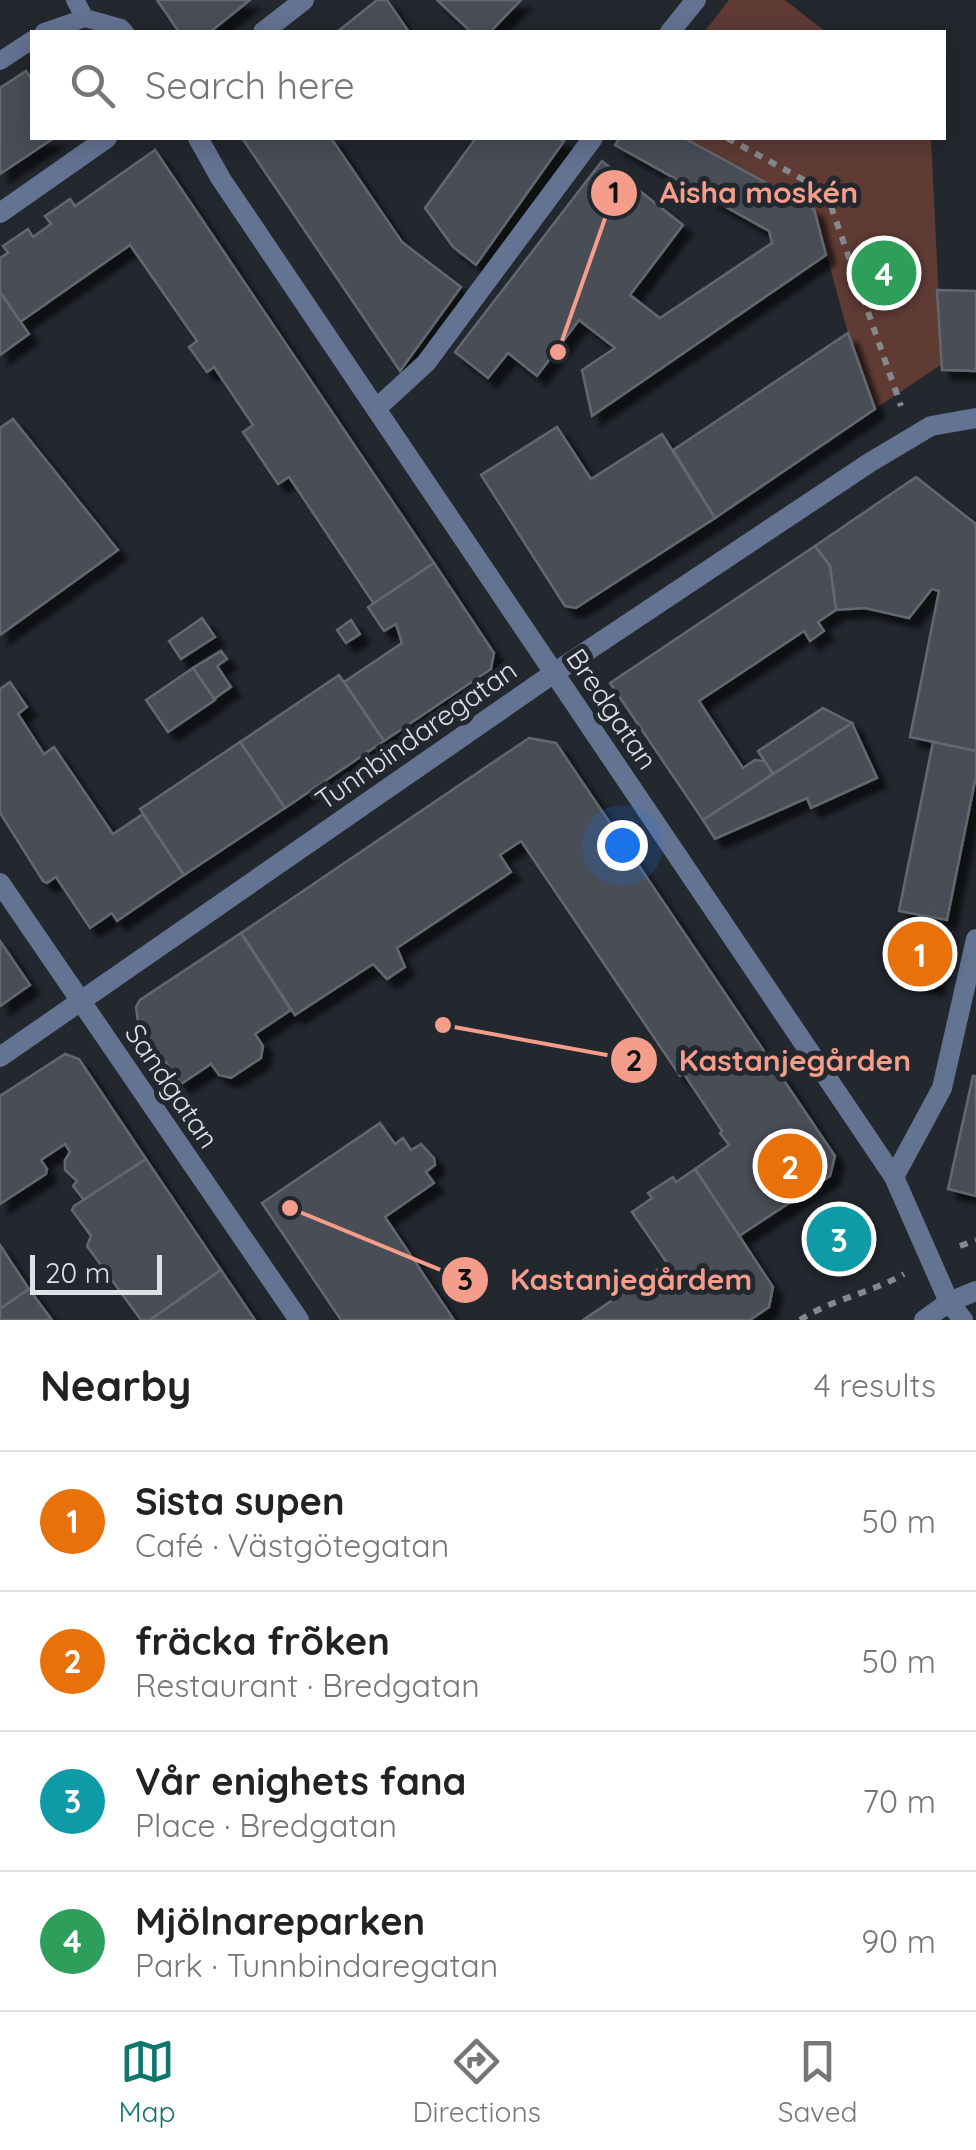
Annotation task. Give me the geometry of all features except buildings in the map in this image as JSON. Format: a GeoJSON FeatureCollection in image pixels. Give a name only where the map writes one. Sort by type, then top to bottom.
{"type":"FeatureCollection","features":[{"type":"Feature","properties":{"kind":"street"},"geometry":{"type":"LineString","coordinates":[[266,30],[304,0]]}},
{"type":"Feature","properties":{"kind":"street"},"geometry":{"type":"LineString","coordinates":[[672,30],[696,0]]}},
{"type":"Feature","properties":{"kind":"street"},"geometry":{"type":"LineString","coordinates":[[0,213],[104,140]]}},
{"type":"Feature","properties":{"kind":"street","name":"Bredgatan"},"geometry":{"type":"LineString","coordinates":[[199,140],[221,179],[894,1177],[949,1302],[963,1320]]}},
{"type":"Feature","properties":{"kind":"street"},"geometry":{"type":"LineString","coordinates":[[378,407],[426,363],[592,140]]}},
{"type":"Feature","properties":{"kind":"street","name":"Tunnbindaregatan"},"geometry":{"type":"LineString","coordinates":[[0,1057],[554,672],[911,436],[932,426],[976,418]]}},
{"type":"Feature","properties":{"kind":"street","name":"Sandgatan"},"geometry":{"type":"LineString","coordinates":[[0,883],[299,1320]]}},
{"type":"Feature","properties":{"kind":"street"},"geometry":{"type":"LineString","coordinates":[[894,1177],[942,1088],[976,939]]}},
{"type":"Feature","properties":{"kind":"street"},"geometry":{"type":"LineString","coordinates":[[924,1320],[949,1302],[976,1291]]}},
{"type":"Feature","properties":{"kind":"lane"},"geometry":{"type":"LineString","coordinates":[[74,0],[85,18]]}},
{"type":"Feature","properties":{"kind":"lane"},"geometry":{"type":"LineString","coordinates":[[50,30],[85,18],[124,30]]}},
{"type":"Feature","properties":{"kind":"lane"},"geometry":{"type":"LineString","coordinates":[[0,61],[30,41]]}},
{"type":"Feature","properties":{"kind":"path"},"geometry":{"type":"LineString","coordinates":[[731,140],[826,192],[911,436]]}},
{"type":"Feature","properties":{"kind":"path"},"geometry":{"type":"LineString","coordinates":[[800,1320],[817,1309],[882,1286],[930,1258]]}},
{"type":"Feature","properties":{"kind":"shaded area"},"geometry":{"type":"Polygon","coordinates":[[[729,0],[785,0],[823,30],[706,30],[729,0]]]}},
{"type":"Feature","properties":{"kind":"shaded area"},"geometry":{"type":"Polygon","coordinates":[[[688,140],[931,140],[942,364],[875,409],[848,333],[814,209],[688,140]]]}},
{"type":"Feature","properties":{"kind":"place","name":"Mjölnareparken"},"geometry":{"type":"Point","coordinates":[884,273]}},
{"type":"Feature","properties":{"kind":"place","name":"Aisha moskén"},"geometry":{"type":"Point","coordinates":[558,352]}},
{"type":"Feature","properties":{"kind":"place","name":"Sista supen"},"geometry":{"type":"Point","coordinates":[920,954]}},
{"type":"Feature","properties":{"kind":"place","name":"Kastanjegården"},"geometry":{"type":"Point","coordinates":[443,1025]}},
{"type":"Feature","properties":{"kind":"place","name":"fräcka frõken"},"geometry":{"type":"Point","coordinates":[790,1166]}},
{"type":"Feature","properties":{"kind":"place","name":"Kastanjegårdem"},"geometry":{"type":"Point","coordinates":[290,1208]}},
{"type":"Feature","properties":{"kind":"place","name":"Vår enighets fana"},"geometry":{"type":"Point","coordinates":[839,1239]}}]}
